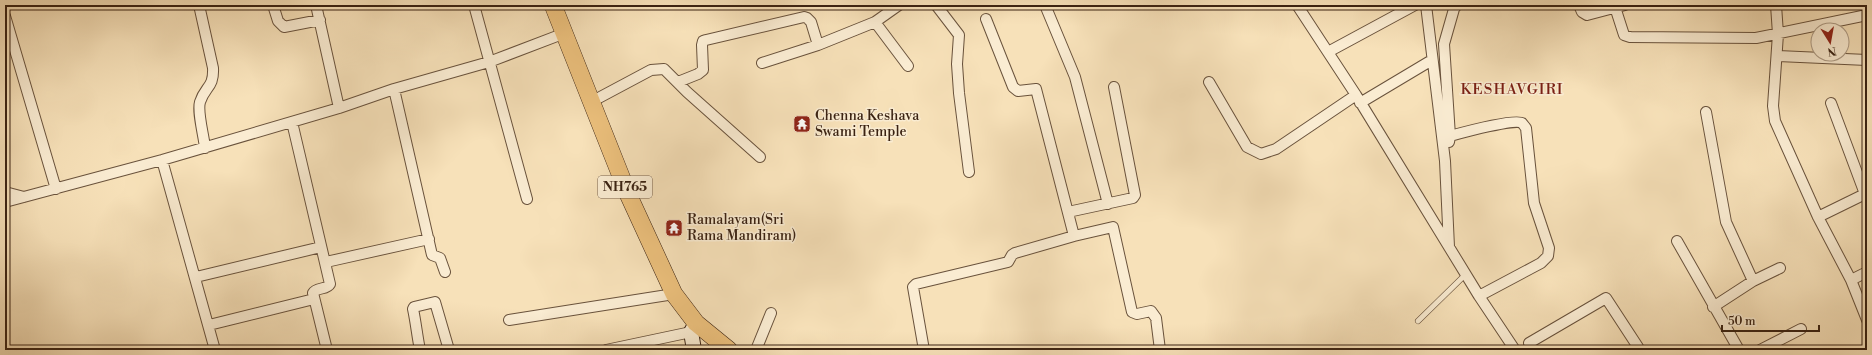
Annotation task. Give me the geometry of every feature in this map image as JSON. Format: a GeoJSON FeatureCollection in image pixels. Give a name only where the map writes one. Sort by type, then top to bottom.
{"type":"FeatureCollection","features":[{"type":"Feature","properties":{"kind":"highway","name":"NH765"},"geometry":{"type":"LineString","coordinates":[[553,5],[628,194],[674,294],[694,327],[729,350]]}},
{"type":"Feature","properties":{"kind":"main road"},"geometry":{"type":"LineString","coordinates":[[694,327],[694,350]]}},
{"type":"Feature","properties":{"kind":"street"},"geometry":{"type":"LineString","coordinates":[[199,5],[213,68],[212,84],[203,96],[199,107],[205,148]]}},
{"type":"Feature","properties":{"kind":"street"},"geometry":{"type":"LineString","coordinates":[[273,5],[278,21],[287,28],[320,20]]}},
{"type":"Feature","properties":{"kind":"street"},"geometry":{"type":"LineString","coordinates":[[316,5],[339,108]]}},
{"type":"Feature","properties":{"kind":"street"},"geometry":{"type":"LineString","coordinates":[[474,5],[528,199]]}},
{"type":"Feature","properties":{"kind":"street"},"geometry":{"type":"LineString","coordinates":[[762,63],[818,45],[875,22],[899,5]]}},
{"type":"Feature","properties":{"kind":"street"},"geometry":{"type":"LineString","coordinates":[[936,5],[960,38],[957,64],[959,93],[969,172]]}},
{"type":"Feature","properties":{"kind":"street"},"geometry":{"type":"LineString","coordinates":[[1045,5],[1075,77],[1108,204]]}},
{"type":"Feature","properties":{"kind":"street"},"geometry":{"type":"LineString","coordinates":[[1298,5],[1358,99],[1465,275],[1515,350]]}},
{"type":"Feature","properties":{"kind":"street"},"geometry":{"type":"LineString","coordinates":[[1328,52],[1415,5]]}},
{"type":"Feature","properties":{"kind":"street"},"geometry":{"type":"LineString","coordinates":[[1426,5],[1444,161],[1449,249]]}},
{"type":"Feature","properties":{"kind":"street"},"geometry":{"type":"LineString","coordinates":[[1444,161],[1450,136],[1444,44],[1454,9],[1457,5]]}},
{"type":"Feature","properties":{"kind":"street"},"geometry":{"type":"LineString","coordinates":[[1579,5],[1582,12],[1587,15],[1620,6],[1624,35],[1630,37],[1756,38],[1867,15]]}},
{"type":"Feature","properties":{"kind":"street"},"geometry":{"type":"LineString","coordinates":[[1776,5],[1778,34],[1773,106],[1775,121],[1818,217],[1851,280],[1867,320]]}},
{"type":"Feature","properties":{"kind":"street"},"geometry":{"type":"LineString","coordinates":[[5,16],[56,189]]}},
{"type":"Feature","properties":{"kind":"street"},"geometry":{"type":"LineString","coordinates":[[678,82],[698,74],[703,70],[702,43],[706,40],[804,17],[811,22],[818,45]]}},
{"type":"Feature","properties":{"kind":"street"},"geometry":{"type":"LineString","coordinates":[[986,19],[1013,87],[1018,91],[1036,89],[1074,236]]}},
{"type":"Feature","properties":{"kind":"street"},"geometry":{"type":"LineString","coordinates":[[875,22],[908,66]]}},
{"type":"Feature","properties":{"kind":"street"},"geometry":{"type":"LineString","coordinates":[[5,202],[205,148],[339,108],[394,89],[490,62],[565,33]]}},
{"type":"Feature","properties":{"kind":"street"},"geometry":{"type":"LineString","coordinates":[[1777,56],[1867,60]]}},
{"type":"Feature","properties":{"kind":"street"},"geometry":{"type":"LineString","coordinates":[[1209,82],[1247,147],[1261,154],[1276,149],[1358,99],[1432,60]]}},
{"type":"Feature","properties":{"kind":"street"},"geometry":{"type":"LineString","coordinates":[[591,102],[656,69],[664,69],[687,92],[760,157]]}},
{"type":"Feature","properties":{"kind":"street"},"geometry":{"type":"LineString","coordinates":[[1068,212],[1133,198],[1135,195],[1114,87]]}},
{"type":"Feature","properties":{"kind":"street"},"geometry":{"type":"LineString","coordinates":[[394,89],[432,255],[440,258],[445,272]]}},
{"type":"Feature","properties":{"kind":"street"},"geometry":{"type":"LineString","coordinates":[[1818,217],[1866,193],[1831,103]]}},
{"type":"Feature","properties":{"kind":"street"},"geometry":{"type":"LineString","coordinates":[[1706,112],[1726,222],[1753,281]]}},
{"type":"Feature","properties":{"kind":"street"},"geometry":{"type":"LineString","coordinates":[[292,122],[330,284],[328,287],[313,291],[327,350]]}},
{"type":"Feature","properties":{"kind":"street"},"geometry":{"type":"LineString","coordinates":[[1450,136],[1503,123],[1516,122],[1524,124],[1526,128],[1534,203],[1549,248],[1548,256],[1541,263],[1479,296]]}},
{"type":"Feature","properties":{"kind":"street"},"geometry":{"type":"LineString","coordinates":[[162,160],[196,277],[215,350]]}},
{"type":"Feature","properties":{"kind":"street"},"geometry":{"type":"LineString","coordinates":[[5,192],[24,197]]}},
{"type":"Feature","properties":{"kind":"street"},"geometry":{"type":"LineString","coordinates":[[924,350],[913,286],[933,279],[1008,262],[1015,253],[1074,236],[1113,227],[1132,312],[1137,314],[1151,311],[1154,314],[1156,318],[1160,350]]}},
{"type":"Feature","properties":{"kind":"street"},"geometry":{"type":"LineString","coordinates":[[326,262],[429,239]]}},
{"type":"Feature","properties":{"kind":"street"},"geometry":{"type":"LineString","coordinates":[[1677,241],[1713,307],[1739,350]]}},
{"type":"Feature","properties":{"kind":"street"},"geometry":{"type":"LineString","coordinates":[[196,277],[321,247]]}},
{"type":"Feature","properties":{"kind":"street"},"geometry":{"type":"LineString","coordinates":[[1713,307],[1753,281],[1780,268]]}},
{"type":"Feature","properties":{"kind":"street"},"geometry":{"type":"LineString","coordinates":[[1851,280],[1867,272]]}},
{"type":"Feature","properties":{"kind":"street"},"geometry":{"type":"LineString","coordinates":[[509,320],[674,294]]}},
{"type":"Feature","properties":{"kind":"street"},"geometry":{"type":"LineString","coordinates":[[1528,343],[1606,298],[1637,349]]}},
{"type":"Feature","properties":{"kind":"street"},"geometry":{"type":"LineString","coordinates":[[209,325],[314,299]]}},
{"type":"Feature","properties":{"kind":"street"},"geometry":{"type":"LineString","coordinates":[[420,350],[415,329],[417,324],[413,309],[414,307],[435,302],[449,350]]}},
{"type":"Feature","properties":{"kind":"street"},"geometry":{"type":"LineString","coordinates":[[756,350],[771,313]]}},
{"type":"Feature","properties":{"kind":"street"},"geometry":{"type":"LineString","coordinates":[[606,350],[694,327]]}},
{"type":"Feature","properties":{"kind":"street"},"geometry":{"type":"LineString","coordinates":[[1760,350],[1801,329]]}},
{"type":"Feature","properties":{"kind":"lane"},"geometry":{"type":"LineString","coordinates":[[1418,321],[1465,275]]}},
{"type":"Feature","properties":{"kind":"place","name":"Chenna Keshava Swami Temple"},"geometry":{"type":"Point","coordinates":[802,124]}},
{"type":"Feature","properties":{"kind":"place","name":"Ramalayam(Sri Rama Mandiram)"},"geometry":{"type":"Point","coordinates":[674,228]}},
{"type":"Feature","properties":{"kind":"district","name":"KESHAVGIRI"},"geometry":{"type":"Point","coordinates":[1512,89]}}]}
